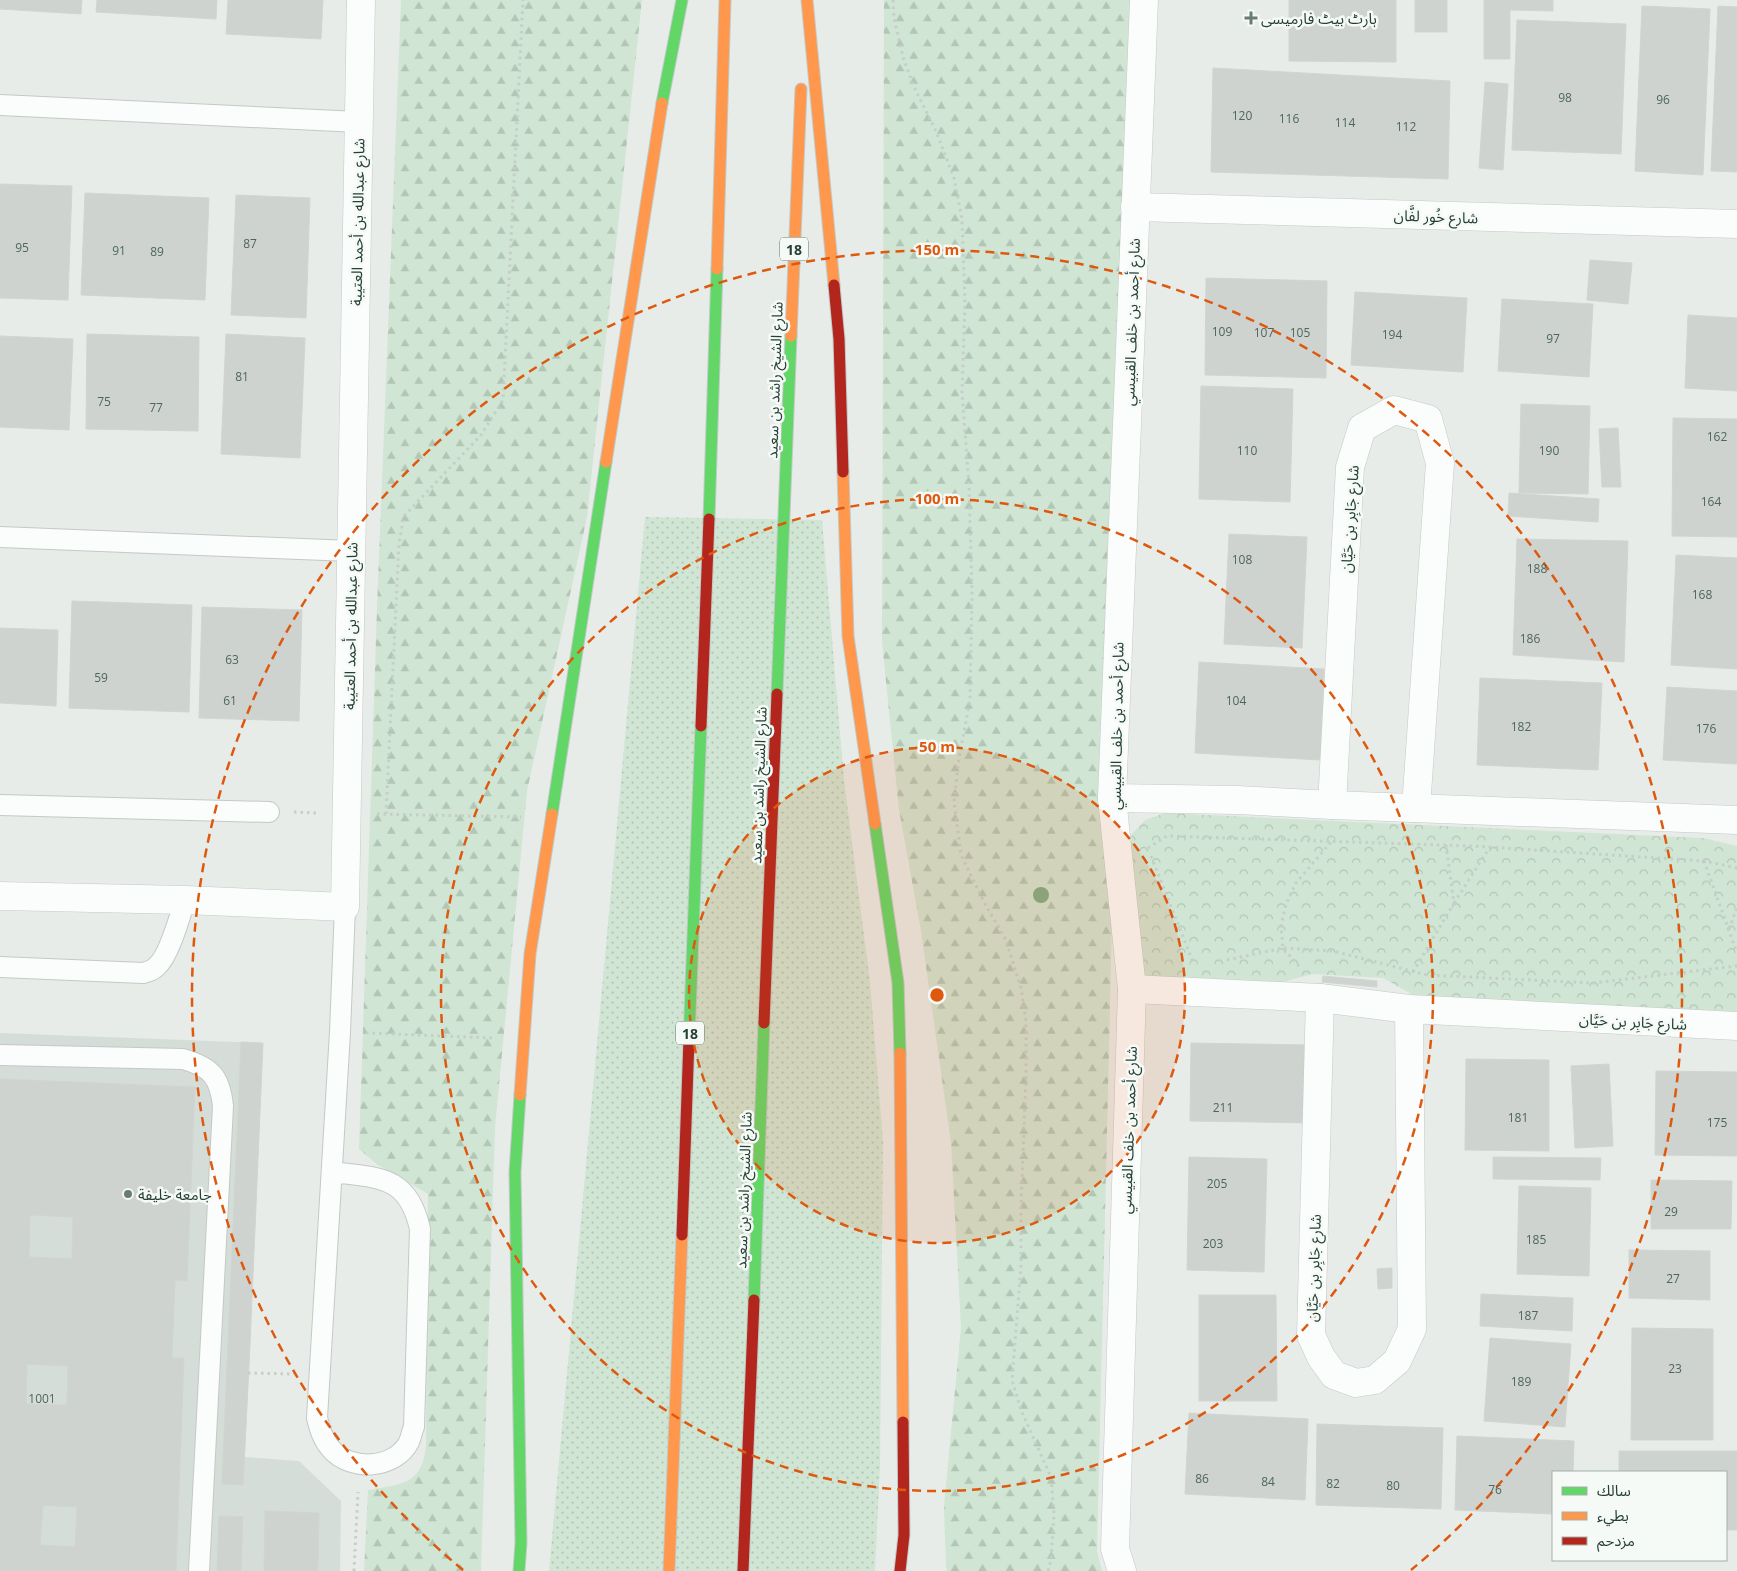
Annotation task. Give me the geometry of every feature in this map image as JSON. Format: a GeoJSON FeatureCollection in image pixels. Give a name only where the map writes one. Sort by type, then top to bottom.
{"type":"FeatureCollection","features":[{"type":"Feature","properties":{"kind":"main road"},"geometry":{"type":"LineString","coordinates":[[519,1571],[521,1543],[515,1172],[530,954],[656,137],[682,0]]}},
{"type":"Feature","properties":{"kind":"main road","name":"18"},"geometry":{"type":"LineString","coordinates":[[669,1571],[710,495],[725,0]]}},
{"type":"Feature","properties":{"kind":"main road"},"geometry":{"type":"LineString","coordinates":[[806,0],[839,339],[848,636],[898,982],[901,1077],[904,1535],[900,1571]]}},
{"type":"Feature","properties":{"kind":"main road","name":"شارع الشيخ راشد بن سعيد"},"geometry":{"type":"LineString","coordinates":[[743,1571],[784,499],[806,0]]}},
{"type":"Feature","properties":{"kind":"main road"},"geometry":{"type":"LineString","coordinates":[[904,1535],[912,1553]]}},
{"type":"Feature","properties":{"kind":"main road"},"geometry":{"type":"LineString","coordinates":[[508,1571],[521,1543]]}},
{"type":"Feature","properties":{"kind":"street","name":"شارع عبدالله بن أحمد العتيبة"},"geometry":{"type":"LineString","coordinates":[[345,907],[361,0]]}},
{"type":"Feature","properties":{"kind":"street","name":"شارع أحمد بن خلف القبيسي"},"geometry":{"type":"LineString","coordinates":[[1122,1571],[1115,1549],[1132,989],[1112,798],[1144,0]]}},
{"type":"Feature","properties":{"kind":"street","name":"شارع خُور لفَّان"},"geometry":{"type":"LineString","coordinates":[[1135,207],[1737,224]]}},
{"type":"Feature","properties":{"kind":"street","name":"شارع جَابِر بن حَيَّان"},"geometry":{"type":"LineString","coordinates":[[1332,805],[1350,467],[1362,428],[1394,410],[1428,419],[1440,463],[1416,808]]}},
{"type":"Feature","properties":{"kind":"street"},"geometry":{"type":"LineString","coordinates":[[1112,798],[1237,800],[1737,820]]}},
{"type":"Feature","properties":{"kind":"street"},"geometry":{"type":"LineString","coordinates":[[0,896],[186,900],[345,907]]}},
{"type":"Feature","properties":{"kind":"street","name":"شارع جَابِر بن حَيَّان"},"geometry":{"type":"LineString","coordinates":[[1132,989],[1320,998],[1409,1009],[1737,1026]]}},
{"type":"Feature","properties":{"kind":"street","name":"شارع جَابِر بن حَيَّان"},"geometry":{"type":"LineString","coordinates":[[1320,998],[1311,1335],[1321,1357],[1334,1375],[1356,1383],[1375,1380],[1398,1361],[1412,1329],[1409,1009]]}},
{"type":"Feature","properties":{"kind":"lane"},"geometry":{"type":"LineString","coordinates":[[0,105],[359,122]]}},
{"type":"Feature","properties":{"kind":"lane"},"geometry":{"type":"LineString","coordinates":[[0,537],[351,551]]}},
{"type":"Feature","properties":{"kind":"lane"},"geometry":{"type":"LineString","coordinates":[[0,805],[269,812]]}},
{"type":"Feature","properties":{"kind":"lane"},"geometry":{"type":"LineString","coordinates":[[0,967],[143,973],[151,971],[158,966],[166,954],[186,900]]}},
{"type":"Feature","properties":{"kind":"lane"},"geometry":{"type":"LineString","coordinates":[[332,1172],[382,1179],[397,1187],[408,1198],[416,1213],[420,1229],[414,1427],[409,1442],[398,1454],[383,1462],[366,1465],[348,1461],[332,1451],[322,1436],[317,1418],[340,1032],[345,907]]}},
{"type":"Feature","properties":{"kind":"lane"},"geometry":{"type":"LineString","coordinates":[[0,1055],[183,1059],[200,1064],[213,1075],[221,1089],[223,1106],[199,1571]]}},
{"type":"Feature","properties":{"kind":"path"},"geometry":{"type":"LineString","coordinates":[[386,814],[398,543],[404,516],[481,435],[503,400],[523,0]]}},
{"type":"Feature","properties":{"kind":"path"},"geometry":{"type":"LineString","coordinates":[[893,0],[894,18],[903,57],[914,87],[936,132],[954,178],[962,219],[965,304],[962,390],[968,486],[971,612],[970,700],[959,758],[954,801],[961,855],[985,904],[1006,940],[1022,988],[1026,1021],[1026,1078],[1020,1206],[1022,1267],[1012,1380],[1021,1410],[1051,1477],[1054,1514],[1051,1560],[1048,1571]]}},
{"type":"Feature","properties":{"kind":"path"},"geometry":{"type":"LineString","coordinates":[[269,812],[552,818]]}},
{"type":"Feature","properties":{"kind":"path"},"geometry":{"type":"LineString","coordinates":[[1195,968],[1148,848],[1167,836],[1490,847],[1704,861],[1737,868]]}},
{"type":"Feature","properties":{"kind":"path"},"geometry":{"type":"LineString","coordinates":[[1320,998],[1307,975],[1283,948],[1281,926],[1286,904],[1296,883],[1332,842]]}},
{"type":"Feature","properties":{"kind":"path"},"geometry":{"type":"LineString","coordinates":[[1446,845],[1454,904]]}},
{"type":"Feature","properties":{"kind":"path"},"geometry":{"type":"LineString","coordinates":[[1412,972],[1490,847]]}},
{"type":"Feature","properties":{"kind":"path"},"geometry":{"type":"LineString","coordinates":[[1704,861],[1737,953]]}},
{"type":"Feature","properties":{"kind":"path"},"geometry":{"type":"LineString","coordinates":[[1728,930],[1737,908]]}},
{"type":"Feature","properties":{"kind":"path"},"geometry":{"type":"LineString","coordinates":[[1222,962],[1283,948],[1332,951],[1412,972],[1437,976],[1593,983],[1737,966]]}},
{"type":"Feature","properties":{"kind":"path"},"geometry":{"type":"LineString","coordinates":[[340,1032],[524,1040]]}},
{"type":"Feature","properties":{"kind":"path"},"geometry":{"type":"LineString","coordinates":[[248,1373],[320,1375]]}},
{"type":"Feature","properties":{"kind":"path"},"geometry":{"type":"LineString","coordinates":[[354,1571],[356,1507],[361,1476],[366,1465]]}},
{"type":"Feature","properties":{"kind":"shaded area","name":"جامعة خليفة"},"geometry":{"type":"Polygon","coordinates":[[[0,1033],[263,1043],[245,1457],[299,1461],[341,1501],[340,1571],[0,1571],[0,1033]]]}},
{"type":"Feature","properties":{"kind":"green space"},"geometry":{"type":"Polygon","coordinates":[[[401,0],[642,0],[587,517],[527,791],[495,1128],[481,1571],[364,1571],[368,1490],[408,1481],[420,1469],[426,1446],[428,1194],[378,1165],[359,1149],[377,608],[401,0]]]}},
{"type":"Feature","properties":{"kind":"green space"},"geometry":{"type":"Polygon","coordinates":[[[884,0],[1134,0],[1097,1551],[1102,1571],[947,1571],[946,1566],[944,1506],[961,1327],[951,1143],[921,931],[899,810],[882,642],[884,0]]]}},
{"type":"Feature","properties":{"kind":"green space"},"geometry":{"type":"Polygon","coordinates":[[[645,517],[822,520],[844,780],[870,982],[883,1142],[880,1465],[875,1571],[549,1571],[645,517]]]}},
{"type":"Feature","properties":{"kind":"green space"},"geometry":{"type":"Polygon","coordinates":[[[1165,813],[1703,838],[1737,846],[1737,1013],[1702,1013],[1413,995],[1383,978],[1312,974],[1258,989],[1147,977],[1134,967],[1126,856],[1132,834],[1145,820],[1165,813]]]}},
{"type":"Feature","properties":{"kind":"building"},"geometry":{"type":"Polygon","coordinates":[[[0,0],[82,0],[81,14],[0,9],[0,0]]]}},
{"type":"Feature","properties":{"kind":"building"},"geometry":{"type":"Polygon","coordinates":[[[97,0],[217,0],[216,19],[96,12],[97,0]]]}},
{"type":"Feature","properties":{"kind":"building"},"geometry":{"type":"Polygon","coordinates":[[[228,0],[323,0],[321,39],[226,34],[228,0]]]}},
{"type":"Feature","properties":{"kind":"building"},"geometry":{"type":"Polygon","coordinates":[[[1289,0],[1396,0],[1396,62],[1289,61],[1289,0]]]}},
{"type":"Feature","properties":{"kind":"building"},"geometry":{"type":"Polygon","coordinates":[[[1415,0],[1447,0],[1447,32],[1415,32],[1415,0]]]}},
{"type":"Feature","properties":{"kind":"building"},"geometry":{"type":"Polygon","coordinates":[[[1484,0],[1553,0],[1553,11],[1510,10],[1510,59],[1484,59],[1484,0]]]}},
{"type":"Feature","properties":{"kind":"building"},"geometry":{"type":"Polygon","coordinates":[[[1642,6],[1710,9],[1703,175],[1635,171],[1642,6]]]}},
{"type":"Feature","properties":{"kind":"building"},"geometry":{"type":"Polygon","coordinates":[[[1718,6],[1737,7],[1737,172],[1711,171],[1718,6]]]}},
{"type":"Feature","properties":{"kind":"building"},"geometry":{"type":"Polygon","coordinates":[[[1517,20],[1626,24],[1621,154],[1512,150],[1517,20]]]}},
{"type":"Feature","properties":{"kind":"building"},"geometry":{"type":"Polygon","coordinates":[[[1213,68],[1450,81],[1448,179],[1211,172],[1213,68]]]}},
{"type":"Feature","properties":{"kind":"building"},"geometry":{"type":"Polygon","coordinates":[[[1485,82],[1508,84],[1503,170],[1479,168],[1485,82]]]}},
{"type":"Feature","properties":{"kind":"building"},"geometry":{"type":"Polygon","coordinates":[[[0,184],[72,186],[68,300],[0,298],[0,184]]]}},
{"type":"Feature","properties":{"kind":"building"},"geometry":{"type":"Polygon","coordinates":[[[85,193],[209,198],[205,300],[81,295],[85,193]]]}},
{"type":"Feature","properties":{"kind":"building"},"geometry":{"type":"Polygon","coordinates":[[[236,195],[310,198],[306,318],[231,315],[236,195]]]}},
{"type":"Feature","properties":{"kind":"building"},"geometry":{"type":"Polygon","coordinates":[[[1590,260],[1632,263],[1628,304],[1587,300],[1590,260]]]}},
{"type":"Feature","properties":{"kind":"building"},"geometry":{"type":"Polygon","coordinates":[[[1206,278],[1327,281],[1326,378],[1205,375],[1206,278]]]}},
{"type":"Feature","properties":{"kind":"building"},"geometry":{"type":"Polygon","coordinates":[[[1355,292],[1467,298],[1463,372],[1351,365],[1355,292]]]}},
{"type":"Feature","properties":{"kind":"building"},"geometry":{"type":"Polygon","coordinates":[[[1502,299],[1593,304],[1589,377],[1498,371],[1502,299]]]}},
{"type":"Feature","properties":{"kind":"building"},"geometry":{"type":"Polygon","coordinates":[[[1688,315],[1737,318],[1737,391],[1685,388],[1688,315]]]}},
{"type":"Feature","properties":{"kind":"building"},"geometry":{"type":"Polygon","coordinates":[[[87,334],[199,337],[198,431],[86,429],[87,334]]]}},
{"type":"Feature","properties":{"kind":"building"},"geometry":{"type":"Polygon","coordinates":[[[226,334],[305,338],[300,458],[221,454],[226,334]]]}},
{"type":"Feature","properties":{"kind":"building"},"geometry":{"type":"Polygon","coordinates":[[[0,336],[73,339],[69,430],[0,427],[0,336]]]}},
{"type":"Feature","properties":{"kind":"building"},"geometry":{"type":"Polygon","coordinates":[[[1201,386],[1293,389],[1290,502],[1199,499],[1201,386]]]}},
{"type":"Feature","properties":{"kind":"building"},"geometry":{"type":"Polygon","coordinates":[[[1521,404],[1590,406],[1588,494],[1519,493],[1521,404]]]}},
{"type":"Feature","properties":{"kind":"building"},"geometry":{"type":"Polygon","coordinates":[[[1673,418],[1737,419],[1737,537],[1672,536],[1673,418]]]}},
{"type":"Feature","properties":{"kind":"building"},"geometry":{"type":"Polygon","coordinates":[[[1618,428],[1621,487],[1602,487],[1599,429],[1618,428]]]}},
{"type":"Feature","properties":{"kind":"building"},"geometry":{"type":"Polygon","coordinates":[[[1509,493],[1599,499],[1598,522],[1508,516],[1509,493]]]}},
{"type":"Feature","properties":{"kind":"building"},"geometry":{"type":"Polygon","coordinates":[[[1229,534],[1307,537],[1302,648],[1224,644],[1229,534]]]}},
{"type":"Feature","properties":{"kind":"building"},"geometry":{"type":"Polygon","coordinates":[[[1517,539],[1628,541],[1624,662],[1513,655],[1517,539]]]}},
{"type":"Feature","properties":{"kind":"building"},"geometry":{"type":"Polygon","coordinates":[[[1676,555],[1737,558],[1737,669],[1671,665],[1676,555]]]}},
{"type":"Feature","properties":{"kind":"building"},"geometry":{"type":"Polygon","coordinates":[[[72,601],[192,605],[189,712],[69,708],[72,601]]]}},
{"type":"Feature","properties":{"kind":"building"},"geometry":{"type":"Polygon","coordinates":[[[202,607],[302,610],[299,721],[199,718],[202,607]]]}},
{"type":"Feature","properties":{"kind":"building"},"geometry":{"type":"Polygon","coordinates":[[[0,628],[58,630],[56,706],[0,703],[0,628]]]}},
{"type":"Feature","properties":{"kind":"building"},"geometry":{"type":"Polygon","coordinates":[[[1199,662],[1324,669],[1320,760],[1195,753],[1199,662]]]}},
{"type":"Feature","properties":{"kind":"building"},"geometry":{"type":"Polygon","coordinates":[[[1480,678],[1602,683],[1598,770],[1477,765],[1480,678]]]}},
{"type":"Feature","properties":{"kind":"building"},"geometry":{"type":"Polygon","coordinates":[[[1667,687],[1737,691],[1737,764],[1663,760],[1667,687]]]}},
{"type":"Feature","properties":{"kind":"building"},"geometry":{"type":"Polygon","coordinates":[[[1323,976],[1377,981],[1377,987],[1322,982],[1323,976]]]}},
{"type":"Feature","properties":{"kind":"building"},"geometry":{"type":"Polygon","coordinates":[[[241,1042],[263,1043],[250,1345],[228,1344],[241,1042]]]}},
{"type":"Feature","properties":{"kind":"building"},"geometry":{"type":"Polygon","coordinates":[[[1191,1043],[1312,1045],[1311,1123],[1190,1121],[1191,1043]]]}},
{"type":"Feature","properties":{"kind":"building"},"geometry":{"type":"Polygon","coordinates":[[[1466,1059],[1549,1060],[1549,1151],[1465,1150],[1466,1059]]]}},
{"type":"Feature","properties":{"kind":"building"},"geometry":{"type":"Polygon","coordinates":[[[1609,1064],[1613,1146],[1575,1148],[1571,1066],[1609,1064]]]}},
{"type":"Feature","properties":{"kind":"building"},"geometry":{"type":"Polygon","coordinates":[[[1656,1071],[1737,1072],[1737,1156],[1655,1155],[1656,1071]]]}},
{"type":"Feature","properties":{"kind":"building"},"geometry":{"type":"Polygon","coordinates":[[[0,1079],[195,1087],[187,1281],[175,1280],[172,1358],[184,1358],[176,1571],[0,1571],[0,1079]],[[30,1215],[29,1257],[72,1259],[73,1217],[30,1215]],[[27,1364],[26,1404],[67,1405],[68,1366],[27,1364]],[[43,1505],[40,1545],[75,1547],[77,1507],[43,1505]]]}},
{"type":"Feature","properties":{"kind":"building"},"geometry":{"type":"Polygon","coordinates":[[[1189,1157],[1267,1159],[1264,1272],[1187,1270],[1189,1157]]]}},
{"type":"Feature","properties":{"kind":"building"},"geometry":{"type":"Polygon","coordinates":[[[1493,1157],[1601,1158],[1600,1180],[1493,1179],[1493,1157]]]}},
{"type":"Feature","properties":{"kind":"building"},"geometry":{"type":"Polygon","coordinates":[[[1651,1180],[1732,1181],[1731,1229],[1651,1229],[1651,1180]]]}},
{"type":"Feature","properties":{"kind":"building"},"geometry":{"type":"Polygon","coordinates":[[[1519,1186],[1591,1188],[1589,1276],[1517,1274],[1519,1186]]]}},
{"type":"Feature","properties":{"kind":"building"},"geometry":{"type":"Polygon","coordinates":[[[1629,1250],[1710,1251],[1710,1300],[1629,1298],[1629,1250]]]}},
{"type":"Feature","properties":{"kind":"building"},"geometry":{"type":"Polygon","coordinates":[[[1392,1268],[1392,1288],[1378,1289],[1377,1269],[1392,1268]]]}},
{"type":"Feature","properties":{"kind":"building"},"geometry":{"type":"Polygon","coordinates":[[[1481,1294],[1573,1298],[1572,1331],[1480,1326],[1481,1294]]]}},
{"type":"Feature","properties":{"kind":"building"},"geometry":{"type":"Polygon","coordinates":[[[1199,1295],[1276,1295],[1277,1401],[1199,1401],[1199,1295]]]}},
{"type":"Feature","properties":{"kind":"building"},"geometry":{"type":"Polygon","coordinates":[[[1632,1328],[1713,1329],[1713,1440],[1631,1440],[1632,1328]]]}},
{"type":"Feature","properties":{"kind":"building"},"geometry":{"type":"Polygon","coordinates":[[[1490,1338],[1571,1344],[1565,1427],[1484,1421],[1490,1338]]]}},
{"type":"Feature","properties":{"kind":"building"},"geometry":{"type":"Polygon","coordinates":[[[228,1344],[250,1345],[243,1485],[222,1484],[228,1344]]]}},
{"type":"Feature","properties":{"kind":"building"},"geometry":{"type":"Polygon","coordinates":[[[1189,1413],[1308,1419],[1305,1500],[1185,1494],[1189,1413]]]}},
{"type":"Feature","properties":{"kind":"building"},"geometry":{"type":"Polygon","coordinates":[[[1317,1424],[1443,1428],[1441,1509],[1316,1505],[1317,1424]]]}},
{"type":"Feature","properties":{"kind":"building"},"geometry":{"type":"Polygon","coordinates":[[[1457,1436],[1574,1441],[1573,1471],[1552,1471],[1552,1514],[1455,1510],[1457,1436]]]}},
{"type":"Feature","properties":{"kind":"building"},"geometry":{"type":"Polygon","coordinates":[[[1619,1451],[1737,1451],[1737,1530],[1727,1530],[1727,1471],[1619,1471],[1619,1451]]]}},
{"type":"Feature","properties":{"kind":"building"},"geometry":{"type":"Polygon","coordinates":[[[265,1511],[319,1513],[318,1571],[264,1571],[265,1511]]]}},
{"type":"Feature","properties":{"kind":"building"},"geometry":{"type":"Polygon","coordinates":[[[219,1516],[243,1517],[241,1571],[217,1571],[219,1516]]]}},
{"type":"Feature","properties":{"kind":"traffic: fast"},"geometry":{"type":"LineString","coordinates":[[662,103],[682,0]]}},
{"type":"Feature","properties":{"kind":"traffic: fast"},"geometry":{"type":"LineString","coordinates":[[709,519],[717,269]]}},
{"type":"Feature","properties":{"kind":"traffic: fast"},"geometry":{"type":"LineString","coordinates":[[777,694],[791,336]]}},
{"type":"Feature","properties":{"kind":"traffic: fast"},"geometry":{"type":"LineString","coordinates":[[552,814],[606,462]]}},
{"type":"Feature","properties":{"kind":"traffic: fast"},"geometry":{"type":"LineString","coordinates":[[689,1039],[701,726]]}},
{"type":"Feature","properties":{"kind":"traffic: fast"},"geometry":{"type":"LineString","coordinates":[[875,824],[898,983],[900,1053]]}},
{"type":"Feature","properties":{"kind":"traffic: fast"},"geometry":{"type":"LineString","coordinates":[[754,1300],[764,1023]]}},
{"type":"Feature","properties":{"kind":"traffic: fast"},"geometry":{"type":"LineString","coordinates":[[519,1571],[521,1543],[515,1172],[520,1095]]}},
{"type":"Feature","properties":{"kind":"traffic: slow"},"geometry":{"type":"LineString","coordinates":[[717,269],[725,0]]}},
{"type":"Feature","properties":{"kind":"traffic: slow"},"geometry":{"type":"LineString","coordinates":[[807,0],[834,285]]}},
{"type":"Feature","properties":{"kind":"traffic: slow"},"geometry":{"type":"LineString","coordinates":[[791,336],[801,89]]}},
{"type":"Feature","properties":{"kind":"traffic: slow"},"geometry":{"type":"LineString","coordinates":[[606,462],[662,103]]}},
{"type":"Feature","properties":{"kind":"traffic: slow"},"geometry":{"type":"LineString","coordinates":[[843,472],[848,636],[875,824]]}},
{"type":"Feature","properties":{"kind":"traffic: slow"},"geometry":{"type":"LineString","coordinates":[[520,1095],[530,954],[552,814]]}},
{"type":"Feature","properties":{"kind":"traffic: slow"},"geometry":{"type":"LineString","coordinates":[[900,1053],[903,1422]]}},
{"type":"Feature","properties":{"kind":"traffic: slow"},"geometry":{"type":"LineString","coordinates":[[669,1571],[682,1235]]}},
{"type":"Feature","properties":{"kind":"traffic: jam"},"geometry":{"type":"LineString","coordinates":[[834,285],[839,339],[843,472]]}},
{"type":"Feature","properties":{"kind":"traffic: jam"},"geometry":{"type":"LineString","coordinates":[[701,726],[709,519]]}},
{"type":"Feature","properties":{"kind":"traffic: jam"},"geometry":{"type":"LineString","coordinates":[[764,1023],[777,694]]}},
{"type":"Feature","properties":{"kind":"traffic: jam"},"geometry":{"type":"LineString","coordinates":[[682,1235],[689,1039]]}},
{"type":"Feature","properties":{"kind":"traffic: jam"},"geometry":{"type":"LineString","coordinates":[[743,1571],[754,1300]]}},
{"type":"Feature","properties":{"kind":"traffic: jam"},"geometry":{"type":"LineString","coordinates":[[900,1571],[904,1535],[903,1422]]}},
{"type":"Feature","properties":{"kind":"place","name":"ہارٹ بیٹ فارمیسی"},"geometry":{"type":"Point","coordinates":[1251,18]}},
{"type":"Feature","properties":{"kind":"place","name":"جامعة خليفة"},"geometry":{"type":"Point","coordinates":[128,1194]}}]}
